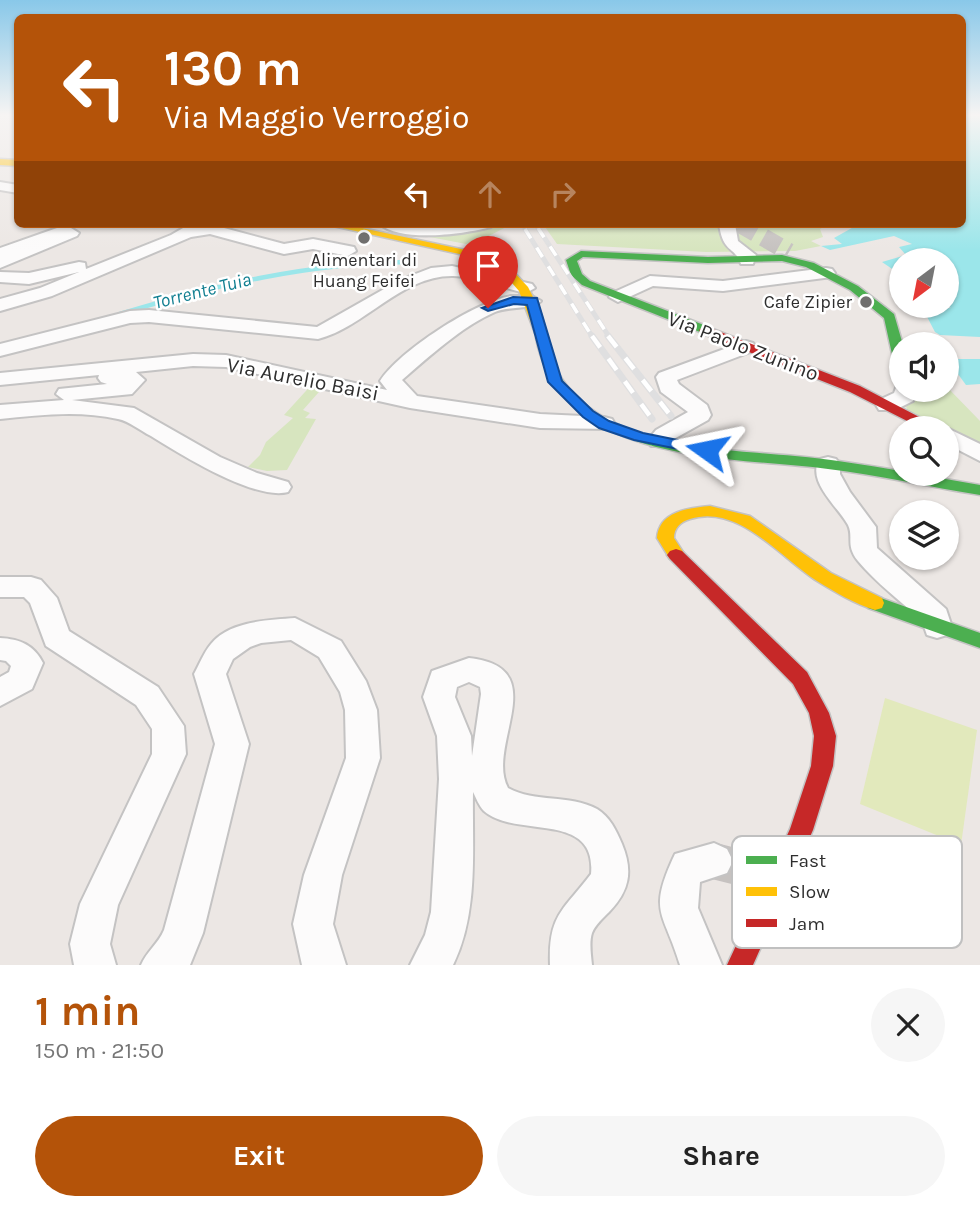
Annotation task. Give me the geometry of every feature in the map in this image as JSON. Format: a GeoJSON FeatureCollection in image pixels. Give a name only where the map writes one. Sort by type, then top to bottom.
{"type":"FeatureCollection","features":[{"type":"Feature","properties":{"kind":"street"},"geometry":{"type":"LineString","coordinates":[[0,305],[46,292],[195,228],[210,229],[284,250],[313,244],[348,251]]}},
{"type":"Feature","properties":{"kind":"street"},"geometry":{"type":"LineString","coordinates":[[348,228],[485,257],[506,265],[529,294],[555,382],[588,414],[604,425],[731,455],[828,464],[980,490]]}},
{"type":"Feature","properties":{"kind":"street"},"geometry":{"type":"LineString","coordinates":[[410,228],[453,233],[471,228]]}},
{"type":"Feature","properties":{"kind":"street"},"geometry":{"type":"LineString","coordinates":[[727,228],[729,243],[748,255],[747,260],[785,255],[818,269],[854,288],[890,317],[894,332]]}},
{"type":"Feature","properties":{"kind":"street"},"geometry":{"type":"LineString","coordinates":[[0,254],[57,233],[71,233],[0,263]]}},
{"type":"Feature","properties":{"kind":"street","name":"Via Paolo Zunino"},"geometry":{"type":"LineString","coordinates":[[747,260],[581,254],[571,260],[577,275],[586,283],[909,416]]}},
{"type":"Feature","properties":{"kind":"street"},"geometry":{"type":"LineString","coordinates":[[0,277],[10,280],[88,266],[101,270]]}},
{"type":"Feature","properties":{"kind":"street"},"geometry":{"type":"LineString","coordinates":[[618,297],[650,281],[723,286],[818,269]]}},
{"type":"Feature","properties":{"kind":"street"},"geometry":{"type":"LineString","coordinates":[[0,350],[37,343],[131,317],[149,316],[318,333],[332,329],[430,272],[470,273],[529,294]]}},
{"type":"Feature","properties":{"kind":"street"},"geometry":{"type":"LineString","coordinates":[[410,401],[391,381],[394,376],[434,344],[488,308],[529,294]]}},
{"type":"Feature","properties":{"kind":"street"},"geometry":{"type":"LineString","coordinates":[[659,440],[700,415],[699,410],[669,387],[666,377],[746,347]]}},
{"type":"Feature","properties":{"kind":"street","name":"Via Aurelio Baisi"},"geometry":{"type":"LineString","coordinates":[[0,379],[193,360],[226,362],[410,401],[540,421],[604,425]]}},
{"type":"Feature","properties":{"kind":"street"},"geometry":{"type":"LineString","coordinates":[[0,398],[114,391],[124,389],[135,380],[122,376],[48,384],[43,379],[50,374]]}},
{"type":"Feature","properties":{"kind":"street"},"geometry":{"type":"LineString","coordinates":[[887,405],[893,402]]}},
{"type":"Feature","properties":{"kind":"street"},"geometry":{"type":"LineString","coordinates":[[0,412],[67,406],[126,413],[212,462],[248,478],[279,487]]}},
{"type":"Feature","properties":{"kind":"street"},"geometry":{"type":"LineString","coordinates":[[959,442],[980,454]]}},
{"type":"Feature","properties":{"kind":"street"},"geometry":{"type":"LineString","coordinates":[[828,464],[828,474],[839,495],[863,527],[862,546],[867,554],[936,617],[937,627]]}},
{"type":"Feature","properties":{"kind":"street"},"geometry":{"type":"LineString","coordinates":[[795,836],[807,818],[824,758],[825,736],[815,703],[800,678],[679,561],[665,541],[666,531],[673,520],[687,513],[719,511],[740,518],[829,581],[937,627],[980,641]]}},
{"type":"Feature","properties":{"kind":"street"},"geometry":{"type":"LineString","coordinates":[[0,586],[31,587],[43,598],[57,638],[148,696],[168,726],[169,754],[99,904],[90,944],[95,965]]}},
{"type":"Feature","properties":{"kind":"street"},"geometry":{"type":"LineString","coordinates":[[162,965],[174,954],[183,933],[232,744],[209,674],[222,652],[239,639],[259,632],[295,629],[330,649],[355,690],[361,710],[363,758],[323,875],[313,924],[321,961],[325,965]]}},
{"type":"Feature","properties":{"kind":"street"},"geometry":{"type":"LineString","coordinates":[[0,649],[14,650],[28,663],[21,680],[0,693]]}},
{"type":"Feature","properties":{"kind":"street"},"geometry":{"type":"LineString","coordinates":[[431,965],[443,942],[451,912],[456,779],[454,736],[439,697],[443,680],[457,672],[478,669],[495,680],[499,692],[494,736],[486,771],[487,784],[497,800],[519,808],[562,813],[584,821],[600,834],[611,864],[609,884],[577,919],[569,943],[570,965]]}},
{"type":"Feature","properties":{"kind":"street"},"geometry":{"type":"LineString","coordinates":[[701,965],[699,954],[683,927],[678,904],[680,883],[688,867],[713,861]]}},
{"type":"Feature","properties":{"kind":"street"},"geometry":{"type":"LineString","coordinates":[[740,965],[746,948]]}},
{"type":"Feature","properties":{"kind":"green space"},"geometry":{"type":"Polygon","coordinates":[[[383,228],[504,228],[466,244],[383,228]]]}},
{"type":"Feature","properties":{"kind":"green space"},"geometry":{"type":"Polygon","coordinates":[[[546,228],[822,228],[823,237],[811,241],[821,246],[795,251],[706,252],[557,244],[546,228]]]}},
{"type":"Feature","properties":{"kind":"green space"},"geometry":{"type":"Polygon","coordinates":[[[315,381],[326,384],[303,410],[310,413],[305,418],[316,419],[287,470],[267,471],[248,467],[260,455],[266,442],[293,418],[284,415],[315,381]]]}},
{"type":"Feature","properties":{"kind":"green space"},"geometry":{"type":"Polygon","coordinates":[[[959,399],[980,421],[980,445],[959,435],[959,416],[920,416],[907,410],[905,402],[959,402],[959,399]]]}},
{"type":"Feature","properties":{"kind":"green space"},"geometry":{"type":"Polygon","coordinates":[[[885,698],[977,730],[962,838],[939,836],[860,804],[885,698]]]}},
{"type":"Feature","properties":{"kind":"water"},"geometry":{"type":"Polygon","coordinates":[[[966,160],[980,160],[980,337],[959,336],[959,332],[935,332],[928,318],[959,318],[959,248],[900,248],[912,244],[894,236],[830,250],[821,246],[842,244],[834,238],[852,228],[966,228],[966,160]]]}},
{"type":"Feature","properties":{"kind":"water"},"geometry":{"type":"Polygon","coordinates":[[[959,359],[980,359],[980,384],[966,385],[959,375],[959,359]]]}},
{"type":"Feature","properties":{"kind":"waterway","name":"Torrente Tuia"},"geometry":{"type":"LineString","coordinates":[[120,314],[227,285],[299,271],[409,262]]}},
{"type":"Feature","properties":{"kind":"tunnel"},"geometry":{"type":"LineString","coordinates":[[747,228],[789,252]]}},
{"type":"Feature","properties":{"kind":"tunnel"},"geometry":{"type":"LineString","coordinates":[[714,861],[732,866]]}},
{"type":"Feature","properties":{"kind":"railway"},"geometry":{"type":"LineString","coordinates":[[538,228],[610,338]]}},
{"type":"Feature","properties":{"kind":"railway"},"geometry":{"type":"LineString","coordinates":[[525,229],[593,338]]}},
{"type":"Feature","properties":{"kind":"railway"},"geometry":{"type":"LineString","coordinates":[[592,336],[652,419]]}},
{"type":"Feature","properties":{"kind":"railway"},"geometry":{"type":"LineString","coordinates":[[608,336],[671,416]]}},
{"type":"Feature","properties":{"kind":"traffic: fast"},"geometry":{"type":"LineString","coordinates":[[705,330],[586,283],[577,275],[571,260],[581,254],[708,260],[782,258],[810,265],[854,288],[890,317],[894,332]]}},
{"type":"Feature","properties":{"kind":"traffic: fast"},"geometry":{"type":"LineString","coordinates":[[542,338],[555,378],[581,408],[610,426],[644,439],[720,453],[827,464],[980,490]]}},
{"type":"Feature","properties":{"kind":"traffic: fast"},"geometry":{"type":"LineString","coordinates":[[875,603],[980,641]]}},
{"type":"Feature","properties":{"kind":"traffic: slow"},"geometry":{"type":"LineString","coordinates":[[0,162],[14,163]]}},
{"type":"Feature","properties":{"kind":"traffic: slow"},"geometry":{"type":"LineString","coordinates":[[348,228],[485,257],[509,273],[524,290],[530,299],[542,338]]}},
{"type":"Feature","properties":{"kind":"traffic: slow"},"geometry":{"type":"LineString","coordinates":[[676,555],[665,538],[673,521],[691,513],[710,511],[727,514],[759,529],[803,563],[875,603]]}},
{"type":"Feature","properties":{"kind":"traffic: jam"},"geometry":{"type":"LineString","coordinates":[[705,330],[855,389],[909,416]]}},
{"type":"Feature","properties":{"kind":"traffic: jam"},"geometry":{"type":"LineString","coordinates":[[676,555],[800,678],[819,713],[825,736],[822,766],[798,836]]}},
{"type":"Feature","properties":{"kind":"traffic: jam"},"geometry":{"type":"LineString","coordinates":[[740,965],[748,948]]}},
{"type":"Feature","properties":{"kind":"place","name":"Alimentari di Huang Feifei"},"geometry":{"type":"Point","coordinates":[364,238]}},
{"type":"Feature","properties":{"kind":"place","name":"Cafe Zipier"},"geometry":{"type":"Point","coordinates":[866,302]}},
{"type":"Feature","properties":{"kind":"route"},"geometry":{"type":"LineString","coordinates":[[488,308],[513,301],[532,301],[555,382],[569,398],[604,425],[639,437],[707,450]]}}]}
